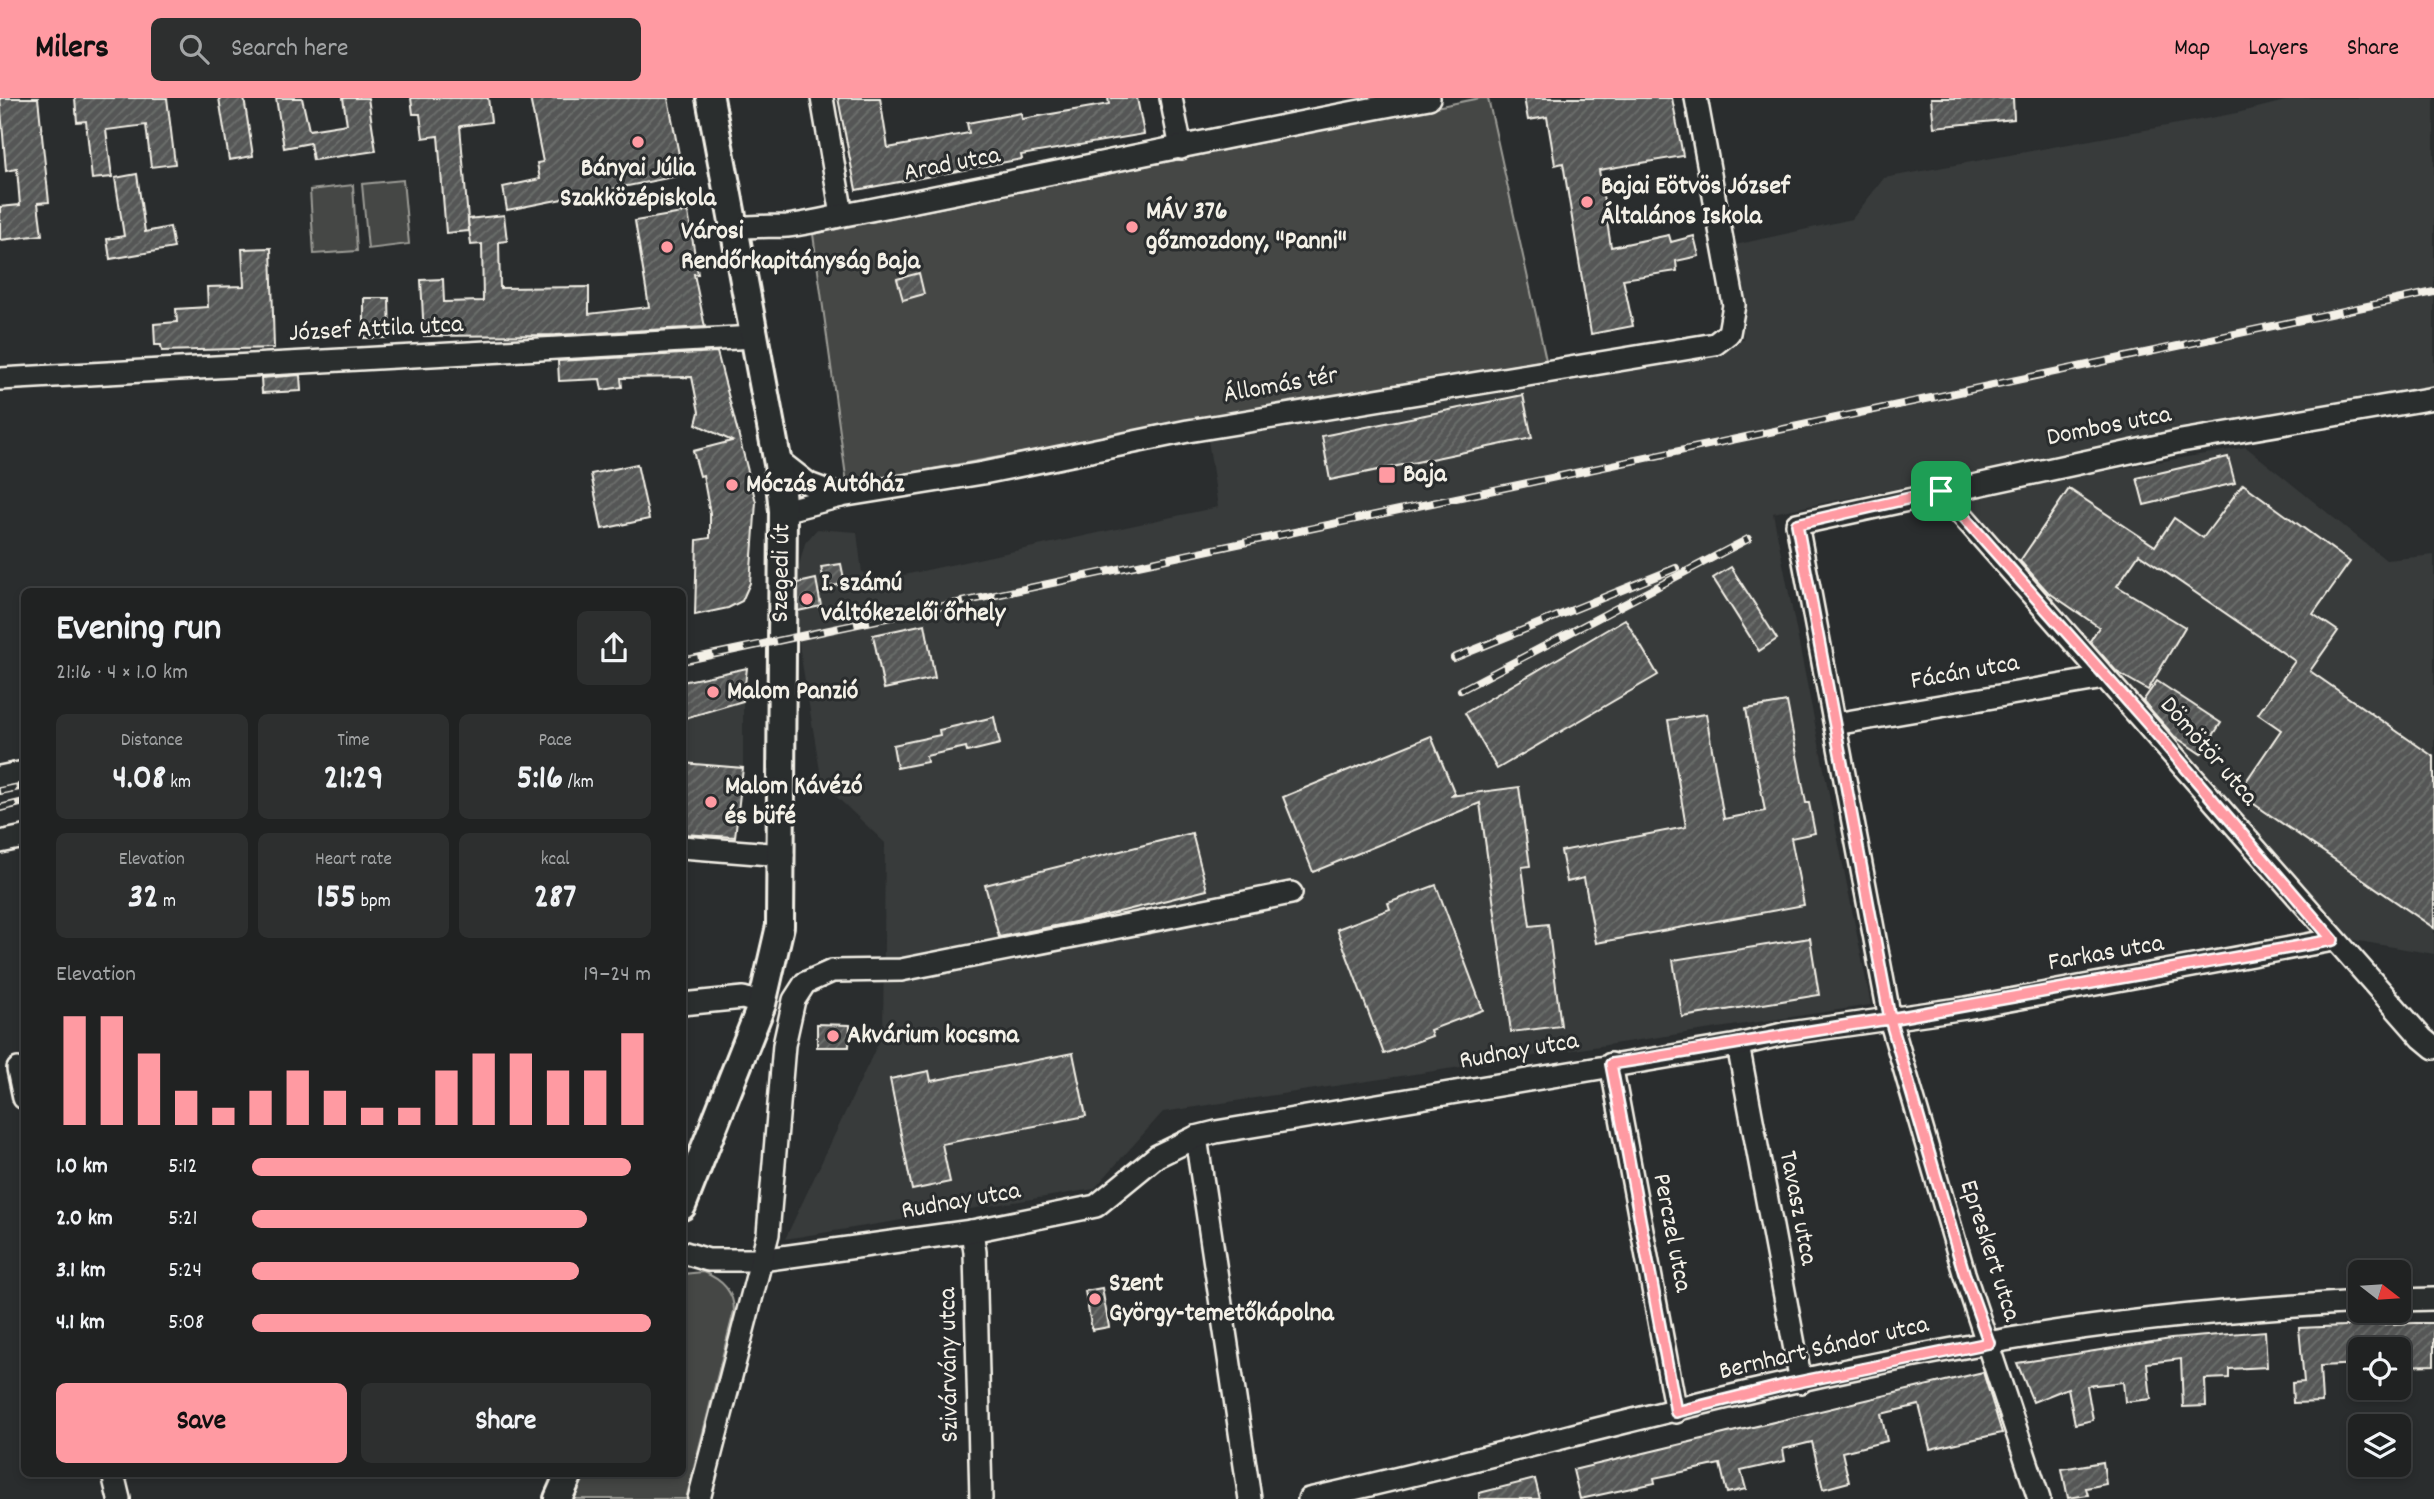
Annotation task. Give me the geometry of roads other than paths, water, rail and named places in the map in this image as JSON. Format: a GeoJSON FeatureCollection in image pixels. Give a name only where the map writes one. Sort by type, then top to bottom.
{"type":"FeatureCollection","features":[{"type":"Feature","properties":{"kind":"main road","name":"Szegedi út"},"geometry":{"type":"LineString","coordinates":[[686,1196],[762,1004],[780,926],[783,855],[783,511],[777,458],[710,98]]}},
{"type":"Feature","properties":{"kind":"main road"},"geometry":{"type":"LineString","coordinates":[[558,1499],[568,1477]]}},
{"type":"Feature","properties":{"kind":"street"},"geometry":{"type":"LineString","coordinates":[[822,98],[842,215]]}},
{"type":"Feature","properties":{"kind":"street"},"geometry":{"type":"LineString","coordinates":[[1171,98],[1181,148]]}},
{"type":"Feature","properties":{"kind":"street","name":"Arad utca"},"geometry":{"type":"LineString","coordinates":[[734,229],[758,224],[786,226],[1181,148],[1321,107],[1429,98]]}},
{"type":"Feature","properties":{"kind":"street","name":"Állomás tér"},"geometry":{"type":"LineString","coordinates":[[783,511],[841,496],[983,473],[1349,402],[1715,344],[1730,333],[1735,316],[1732,281],[1696,98]]}},
{"type":"Feature","properties":{"kind":"street","name":"József Attila utca"},"geometry":{"type":"LineString","coordinates":[[0,379],[754,337]]}},
{"type":"Feature","properties":{"kind":"street","name":"Dombos utca"},"geometry":{"type":"LineString","coordinates":[[1835,724],[1797,524],[2180,441],[2434,398]]}},
{"type":"Feature","properties":{"kind":"street"},"geometry":{"type":"LineString","coordinates":[[777,458],[809,484],[841,496]]}},
{"type":"Feature","properties":{"kind":"street","name":"Dömötör utca"},"geometry":{"type":"LineString","coordinates":[[1941,491],[2157,735],[2333,940],[2434,1048]]}},
{"type":"Feature","properties":{"kind":"street","name":"Fácán utca"},"geometry":{"type":"LineString","coordinates":[[1835,724],[2104,678]]}},
{"type":"Feature","properties":{"kind":"street"},"geometry":{"type":"LineString","coordinates":[[1835,724],[1890,1019]]}},
{"type":"Feature","properties":{"kind":"street"},"geometry":{"type":"LineString","coordinates":[[0,777],[21,773]]}},
{"type":"Feature","properties":{"kind":"street"},"geometry":{"type":"LineString","coordinates":[[0,842],[21,838]]}},
{"type":"Feature","properties":{"kind":"street"},"geometry":{"type":"LineString","coordinates":[[686,847],[783,855]]}},
{"type":"Feature","properties":{"kind":"street"},"geometry":{"type":"LineString","coordinates":[[699,1499],[768,1234],[784,1045],[794,1000],[805,983],[832,971],[901,970],[1291,893]]}},
{"type":"Feature","properties":{"kind":"street","name":"Farkas utca"},"geometry":{"type":"LineString","coordinates":[[1890,1019],[2333,940]]}},
{"type":"Feature","properties":{"kind":"street"},"geometry":{"type":"LineString","coordinates":[[686,1004],[743,998],[762,1004]]}},
{"type":"Feature","properties":{"kind":"street","name":"Rudnay utca"},"geometry":{"type":"LineString","coordinates":[[686,1253],[708,1260],[761,1260],[972,1231],[1096,1206],[1157,1156],[1196,1137],[1611,1064],[1738,1045],[1783,1034],[1890,1019]]}},
{"type":"Feature","properties":{"kind":"street","name":"Epreskert utca"},"geometry":{"type":"LineString","coordinates":[[1890,1019],[1964,1273],[2039,1499]]}},
{"type":"Feature","properties":{"kind":"street","name":"Tavasz utca"},"geometry":{"type":"LineString","coordinates":[[1738,1045],[1801,1382]]}},
{"type":"Feature","properties":{"kind":"street","name":"Perczel utca"},"geometry":{"type":"LineString","coordinates":[[1611,1064],[1676,1412]]}},
{"type":"Feature","properties":{"kind":"street"},"geometry":{"type":"LineString","coordinates":[[14,1069],[21,1089]]}},
{"type":"Feature","properties":{"kind":"street"},"geometry":{"type":"LineString","coordinates":[[1196,1137],[1250,1499]]}},
{"type":"Feature","properties":{"kind":"street","name":"Szivárvány utca"},"geometry":{"type":"LineString","coordinates":[[972,1231],[975,1252],[981,1499]]}},
{"type":"Feature","properties":{"kind":"street"},"geometry":{"type":"LineString","coordinates":[[2412,1300],[2434,1299]]}},
{"type":"Feature","properties":{"kind":"street","name":"Bernhart Sándor utca"},"geometry":{"type":"LineString","coordinates":[[1308,1499],[1801,1382],[1989,1343],[2191,1315],[2348,1303]]}},
{"type":"Feature","properties":{"kind":"street"},"geometry":{"type":"LineString","coordinates":[[114,1477],[119,1499]]}},
{"type":"Feature","properties":{"kind":"railway"},"geometry":{"type":"LineString","coordinates":[[686,660],[2434,292]]}},
{"type":"Feature","properties":{"kind":"railway"},"geometry":{"type":"LineString","coordinates":[[1461,690],[1748,539]]}},
{"type":"Feature","properties":{"kind":"railway"},"geometry":{"type":"LineString","coordinates":[[1454,658],[1676,568]]}},
{"type":"Feature","properties":{"kind":"railway"},"geometry":{"type":"LineString","coordinates":[[0,791],[21,787]]}},
{"type":"Feature","properties":{"kind":"railway"},"geometry":{"type":"LineString","coordinates":[[0,808],[21,803]]}},
{"type":"Feature","properties":{"kind":"place","name":"Bányai Júlia Szakközépiskola"},"geometry":{"type":"Point","coordinates":[638,142]}},
{"type":"Feature","properties":{"kind":"place","name":"Bajai Eötvös József Általános Iskola"},"geometry":{"type":"Point","coordinates":[1587,202]}},
{"type":"Feature","properties":{"kind":"place","name":"MÁV 376 gőzmozdony, \"Panni\""},"geometry":{"type":"Point","coordinates":[1132,227]}},
{"type":"Feature","properties":{"kind":"place","name":"Városi Rendőrkapitányság Baja"},"geometry":{"type":"Point","coordinates":[667,247]}},
{"type":"Feature","properties":{"kind":"place","name":"Baja"},"geometry":{"type":"Point","coordinates":[1387,475]}},
{"type":"Feature","properties":{"kind":"place","name":"Móczás Autóház"},"geometry":{"type":"Point","coordinates":[732,485]}},
{"type":"Feature","properties":{"kind":"place","name":"I. számú váltókezelői őrhely"},"geometry":{"type":"Point","coordinates":[807,599]}},
{"type":"Feature","properties":{"kind":"place","name":"Malom Panzió"},"geometry":{"type":"Point","coordinates":[713,692]}},
{"type":"Feature","properties":{"kind":"place","name":"Malom Kávézó és büfé"},"geometry":{"type":"Point","coordinates":[711,802]}},
{"type":"Feature","properties":{"kind":"place","name":"Akvárium kocsma"},"geometry":{"type":"Point","coordinates":[833,1036]}},
{"type":"Feature","properties":{"kind":"place","name":"Szent György-temetőkápolna"},"geometry":{"type":"Point","coordinates":[1095,1299]}}]}
